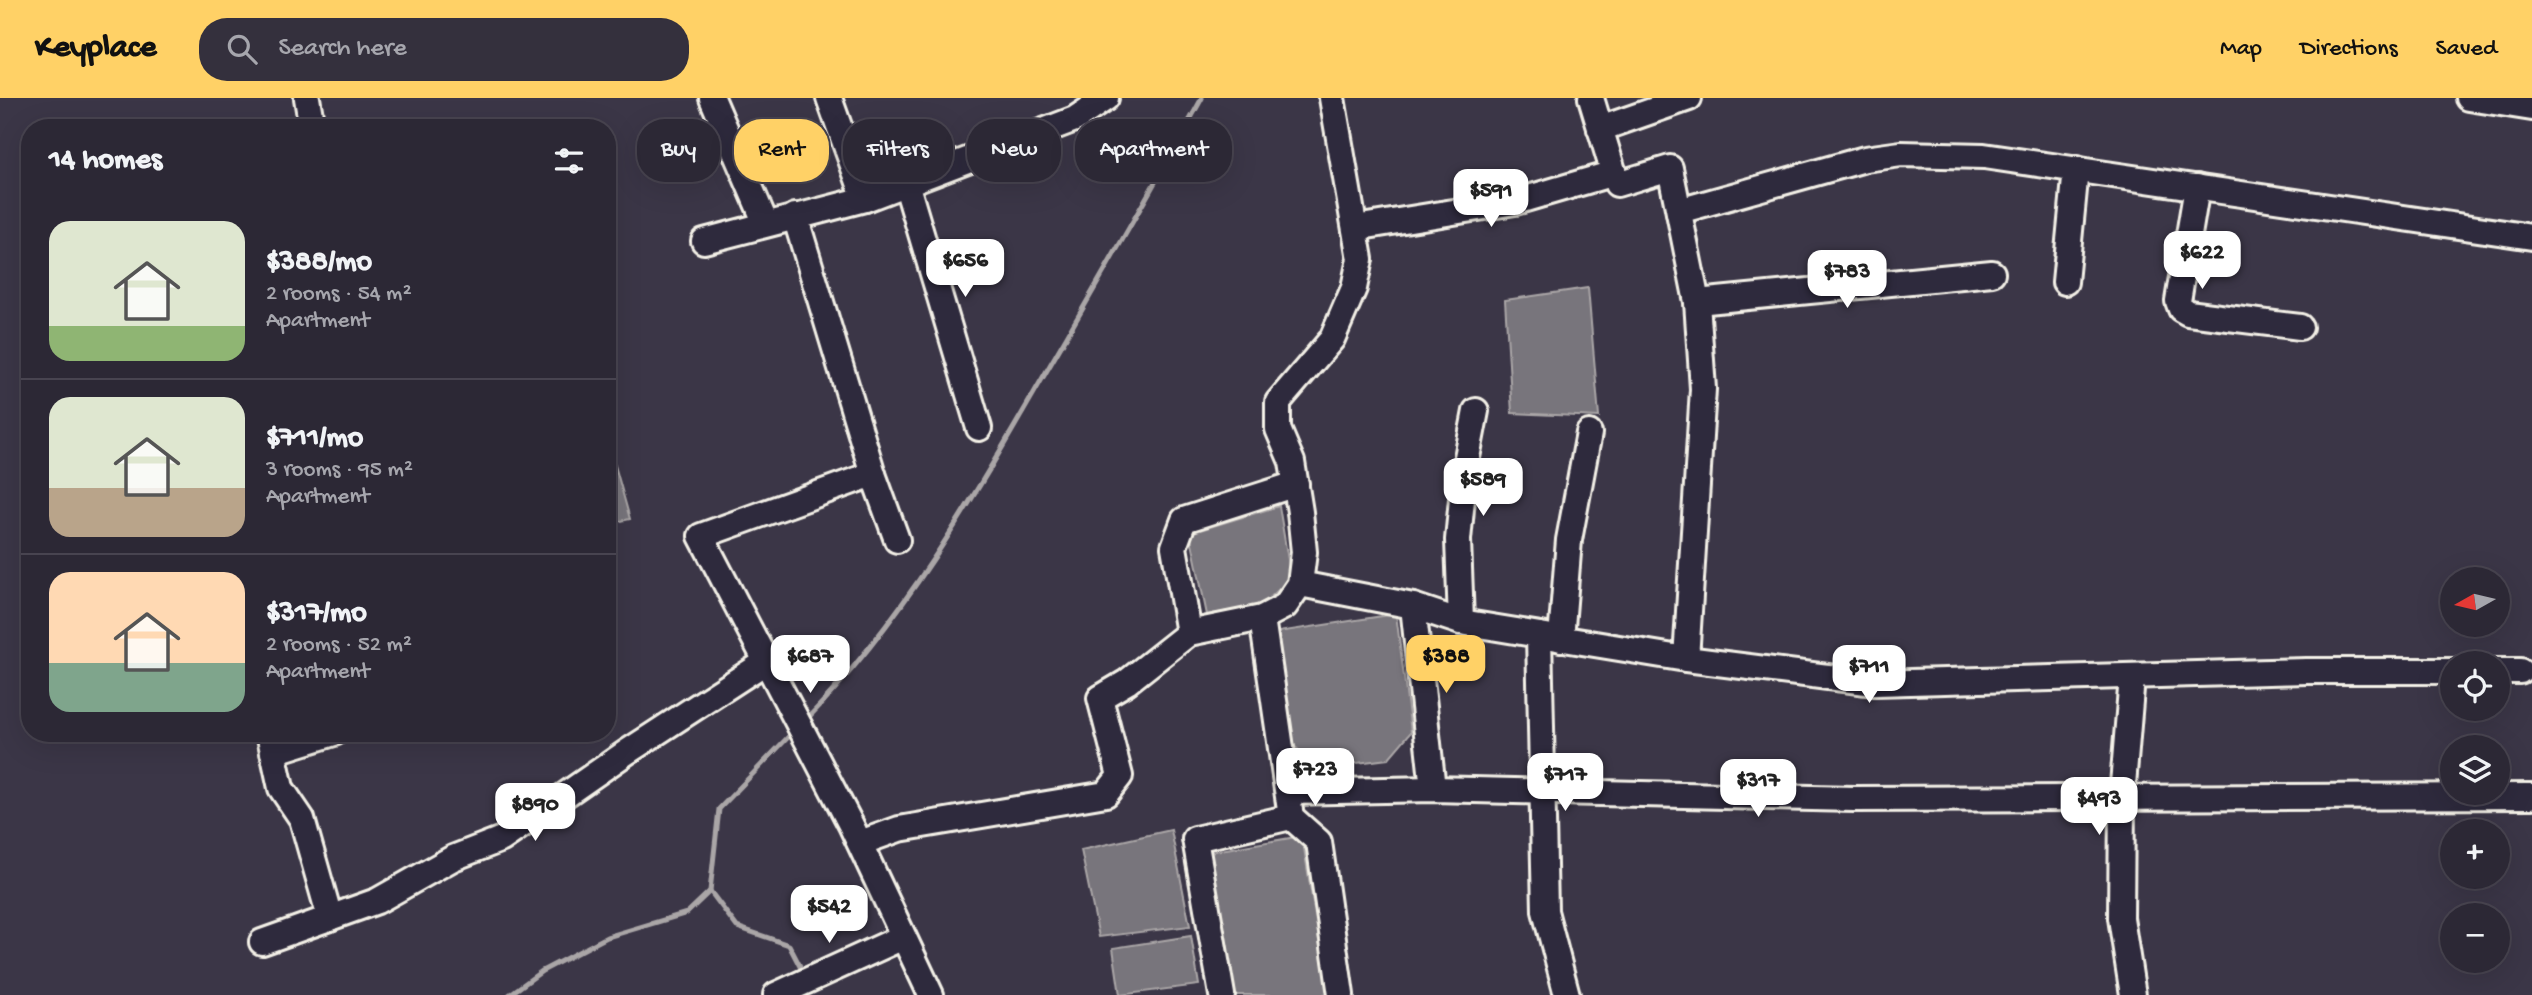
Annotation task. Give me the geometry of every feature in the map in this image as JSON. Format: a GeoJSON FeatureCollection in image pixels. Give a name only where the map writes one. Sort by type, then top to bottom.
{"type":"FeatureCollection","features":[{"type":"Feature","properties":{"kind":"street"},"geometry":{"type":"LineString","coordinates":[[307,98],[310,119]]}},
{"type":"Feature","properties":{"kind":"street"},"geometry":{"type":"LineString","coordinates":[[829,98],[864,199]]}},
{"type":"Feature","properties":{"kind":"street"},"geometry":{"type":"LineString","coordinates":[[704,241],[864,199],[1075,119],[1106,98]]}},
{"type":"Feature","properties":{"kind":"street"},"geometry":{"type":"LineString","coordinates":[[860,844],[899,829],[1106,794],[1120,776],[1100,698],[1189,633],[1262,618],[1285,606],[1300,584],[1304,552],[1296,484],[1292,463],[1278,429],[1278,402],[1332,339],[1354,288],[1360,259],[1332,98]]}},
{"type":"Feature","properties":{"kind":"street"},"geometry":{"type":"LineString","coordinates":[[1591,98],[1617,184],[1670,168],[1697,302],[1703,389],[1686,659]]}},
{"type":"Feature","properties":{"kind":"street"},"geometry":{"type":"LineString","coordinates":[[1600,129],[1689,98]]}},
{"type":"Feature","properties":{"kind":"street"},"geometry":{"type":"LineString","coordinates":[[2469,98],[2532,108]]}},
{"type":"Feature","properties":{"kind":"street"},"geometry":{"type":"LineString","coordinates":[[718,100],[766,225]]}},
{"type":"Feature","properties":{"kind":"street"},"geometry":{"type":"LineString","coordinates":[[1679,211],[1841,165],[1892,155],[1984,156],[2532,237]]}},
{"type":"Feature","properties":{"kind":"street"},"geometry":{"type":"LineString","coordinates":[[2065,282],[2076,169]]}},
{"type":"Feature","properties":{"kind":"street"},"geometry":{"type":"LineString","coordinates":[[1355,228],[1515,202],[1614,173]]}},
{"type":"Feature","properties":{"kind":"street"},"geometry":{"type":"LineString","coordinates":[[906,183],[979,428]]}},
{"type":"Feature","properties":{"kind":"street"},"geometry":{"type":"LineString","coordinates":[[2197,187],[2178,301],[2181,309],[2188,313],[2300,327]]}},
{"type":"Feature","properties":{"kind":"street"},"geometry":{"type":"LineString","coordinates":[[795,216],[873,474],[897,540]]}},
{"type":"Feature","properties":{"kind":"street"},"geometry":{"type":"LineString","coordinates":[[1697,302],[1992,273]]}},
{"type":"Feature","properties":{"kind":"street"},"geometry":{"type":"LineString","coordinates":[[1461,622],[1458,540],[1465,468],[1476,411]]}},
{"type":"Feature","properties":{"kind":"street"},"geometry":{"type":"LineString","coordinates":[[1567,995],[1545,911],[1542,792],[1550,637],[1588,433]]}},
{"type":"Feature","properties":{"kind":"street"},"geometry":{"type":"LineString","coordinates":[[873,474],[701,536],[860,844],[930,995]]}},
{"type":"Feature","properties":{"kind":"street"},"geometry":{"type":"LineString","coordinates":[[1189,633],[1174,547],[1184,520],[1296,484]]}},
{"type":"Feature","properties":{"kind":"street"},"geometry":{"type":"LineString","coordinates":[[1300,584],[1413,606],[1461,622],[1686,659],[1875,683],[2306,671],[2440,671]]}},
{"type":"Feature","properties":{"kind":"street"},"geometry":{"type":"LineString","coordinates":[[1413,606],[1433,789]]}},
{"type":"Feature","properties":{"kind":"street"},"geometry":{"type":"LineString","coordinates":[[1262,618],[1292,817],[1318,842],[1341,995]]}},
{"type":"Feature","properties":{"kind":"street"},"geometry":{"type":"LineString","coordinates":[[262,942],[377,901],[453,859],[502,839],[766,661]]}},
{"type":"Feature","properties":{"kind":"street"},"geometry":{"type":"LineString","coordinates":[[2132,677],[2122,797],[2121,918],[2133,995]]}},
{"type":"Feature","properties":{"kind":"street"},"geometry":{"type":"LineString","coordinates":[[271,743],[281,788],[302,819],[330,918]]}},
{"type":"Feature","properties":{"kind":"street"},"geometry":{"type":"LineString","coordinates":[[1288,792],[1433,789],[1854,799],[2532,796]]}},
{"type":"Feature","properties":{"kind":"street"},"geometry":{"type":"LineString","coordinates":[[1222,995],[1195,839],[1292,817]]}},
{"type":"Feature","properties":{"kind":"street"},"geometry":{"type":"LineString","coordinates":[[776,995],[903,937]]}},
{"type":"Feature","properties":{"kind":"shaded area"},"geometry":{"type":"Polygon","coordinates":[[[1588,288],[1599,417],[1512,413],[1505,300],[1588,288]]]}},
{"type":"Feature","properties":{"kind":"shaded area"},"geometry":{"type":"Polygon","coordinates":[[[616,469],[630,519],[616,522],[616,469]]]}},
{"type":"Feature","properties":{"kind":"shaded area"},"geometry":{"type":"Polygon","coordinates":[[[1279,506],[1291,578],[1262,605],[1207,615],[1190,533],[1279,506]]]}},
{"type":"Feature","properties":{"kind":"shaded area"},"geometry":{"type":"Polygon","coordinates":[[[1396,614],[1411,732],[1388,759],[1318,768],[1289,741],[1278,632],[1396,614]]]}},
{"type":"Feature","properties":{"kind":"shaded area"},"geometry":{"type":"Polygon","coordinates":[[[1171,830],[1190,926],[1099,937],[1081,850],[1171,830]]]}},
{"type":"Feature","properties":{"kind":"shaded area"},"geometry":{"type":"Polygon","coordinates":[[[1302,836],[1328,995],[1233,995],[1209,852],[1302,836]]]}},
{"type":"Feature","properties":{"kind":"shaded area"},"geometry":{"type":"Polygon","coordinates":[[[1191,936],[1199,985],[1120,995],[1113,948],[1191,936]]]}},
{"type":"Feature","properties":{"kind":"waterway"},"geometry":{"type":"LineString","coordinates":[[804,722],[873,643],[934,558],[1016,424],[1202,98]]}},
{"type":"Feature","properties":{"kind":"waterway"},"geometry":{"type":"LineString","coordinates":[[509,995],[542,971],[607,937],[687,913],[710,891],[719,809],[794,731]]}},
{"type":"Feature","properties":{"kind":"waterway"},"geometry":{"type":"LineString","coordinates":[[710,891],[737,927],[789,945],[805,976]]}}]}
